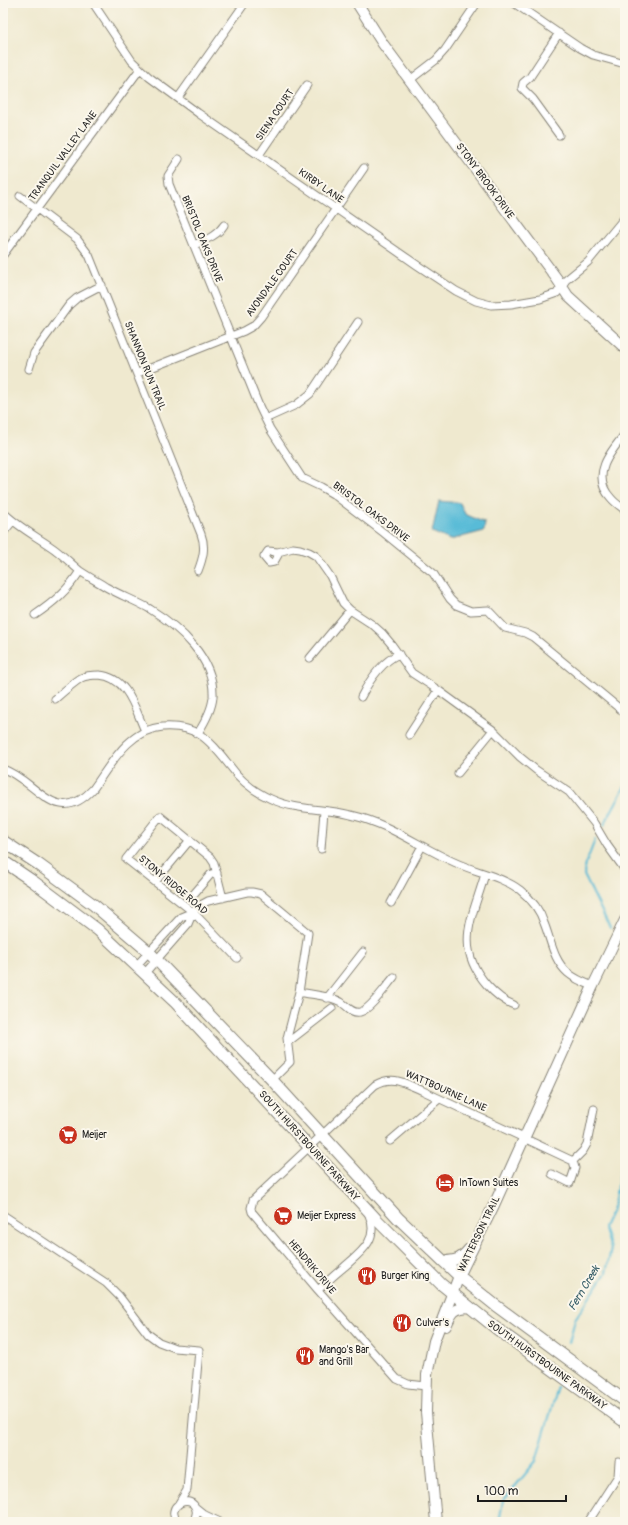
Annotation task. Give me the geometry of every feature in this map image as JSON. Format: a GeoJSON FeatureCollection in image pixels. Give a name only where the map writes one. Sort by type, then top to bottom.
{"type":"FeatureCollection","features":[{"type":"Feature","properties":{"kind":"main road","name":"STONY BROOK DRIVE"},"geometry":{"type":"LineString","coordinates":[[357,3],[383,44],[557,279],[561,287],[568,296],[625,348]]}},
{"type":"Feature","properties":{"kind":"main road","name":"SOUTH HURSTBOURNE PARKWAY"},"geometry":{"type":"LineString","coordinates":[[3,841],[38,864],[94,905],[153,956],[272,1080],[398,1218],[459,1276],[495,1306],[625,1401]]}},
{"type":"Feature","properties":{"kind":"main road","name":"SOUTH HURSTBOURNE PARKWAY"},"geometry":{"type":"LineString","coordinates":[[3,861],[69,907],[98,930],[137,965],[176,1003],[365,1208],[452,1294],[625,1422]]}},
{"type":"Feature","properties":{"kind":"main road","name":"WATTERSON TRAIL"},"geometry":{"type":"LineString","coordinates":[[436,1522],[426,1424],[426,1386],[430,1357],[436,1335],[459,1276],[525,1138],[593,986],[624,927]]}},
{"type":"Feature","properties":{"kind":"main road"},"geometry":{"type":"LineString","coordinates":[[444,1261],[456,1261],[461,1258],[477,1239]]}},
{"type":"Feature","properties":{"kind":"main road"},"geometry":{"type":"LineString","coordinates":[[436,1335],[444,1331],[454,1311],[469,1307]]}},
{"type":"Feature","properties":{"kind":"street","name":"KIRBY LANE"},"geometry":{"type":"LineString","coordinates":[[93,3],[132,61],[140,69],[178,98],[336,209],[456,291],[476,301],[491,305],[511,304],[557,293],[566,280],[588,262],[622,226],[625,217]]}},
{"type":"Feature","properties":{"kind":"street"},"geometry":{"type":"LineString","coordinates":[[178,98],[245,3]]}},
{"type":"Feature","properties":{"kind":"street"},"geometry":{"type":"LineString","coordinates":[[410,80],[436,60],[445,50],[477,3]]}},
{"type":"Feature","properties":{"kind":"street"},"geometry":{"type":"LineString","coordinates":[[514,3],[593,55],[625,64]]}},
{"type":"Feature","properties":{"kind":"street"},"geometry":{"type":"LineString","coordinates":[[559,34],[530,77],[522,86],[522,88],[533,100],[559,135]]}},
{"type":"Feature","properties":{"kind":"street","name":"TRANQUIL VALLEY LANE"},"geometry":{"type":"LineString","coordinates":[[3,255],[140,69]]}},
{"type":"Feature","properties":{"kind":"street","name":"SIENA COURT"},"geometry":{"type":"LineString","coordinates":[[259,155],[306,86]]}},
{"type":"Feature","properties":{"kind":"street","name":"BRISTOL OAKS DRIVE"},"geometry":{"type":"LineString","coordinates":[[179,158],[168,176],[169,184],[265,419],[302,478],[333,494],[433,573],[450,599],[456,604],[471,611],[488,610],[505,628],[533,637],[625,713]]}},
{"type":"Feature","properties":{"kind":"street","name":"AVONDALE COURT"},"geometry":{"type":"LineString","coordinates":[[138,373],[250,328],[261,318],[364,168]]}},
{"type":"Feature","properties":{"kind":"street","name":"SHANNON RUN TRAIL"},"geometry":{"type":"LineString","coordinates":[[20,196],[77,239],[84,246],[89,255],[138,373],[203,538],[204,554],[198,570]]}},
{"type":"Feature","properties":{"kind":"street"},"geometry":{"type":"LineString","coordinates":[[194,245],[220,231],[224,224]]}},
{"type":"Feature","properties":{"kind":"street"},"geometry":{"type":"LineString","coordinates":[[29,369],[34,354],[69,305],[77,298],[102,285]]}},
{"type":"Feature","properties":{"kind":"street"},"geometry":{"type":"LineString","coordinates":[[265,419],[296,405],[310,394],[358,322]]}},
{"type":"Feature","properties":{"kind":"street"},"geometry":{"type":"LineString","coordinates":[[625,434],[610,451],[601,475],[602,485],[606,492],[625,510]]}},
{"type":"Feature","properties":{"kind":"street"},"geometry":{"type":"LineString","coordinates":[[3,512],[12,522],[51,546],[80,571],[156,614],[179,631],[193,646],[205,664],[209,674],[213,697],[210,711],[198,733]]}},
{"type":"Feature","properties":{"kind":"street"},"geometry":{"type":"LineString","coordinates":[[3,533],[12,522]]}},
{"type":"Feature","properties":{"kind":"street"},"geometry":{"type":"LineString","coordinates":[[278,552],[293,548],[309,552],[316,556],[324,567],[338,596],[350,610],[373,625],[382,633],[412,673],[493,730],[520,757],[536,770],[569,792],[594,823],[607,845],[625,870]]}},
{"type":"Feature","properties":{"kind":"street"},"geometry":{"type":"LineString","coordinates":[[35,615],[51,605],[80,571]]}},
{"type":"Feature","properties":{"kind":"street"},"geometry":{"type":"LineString","coordinates":[[310,658],[350,610]]}},
{"type":"Feature","properties":{"kind":"street"},"geometry":{"type":"LineString","coordinates":[[361,698],[372,677],[385,664],[399,654]]}},
{"type":"Feature","properties":{"kind":"street"},"geometry":{"type":"LineString","coordinates":[[55,699],[86,676],[108,676],[116,680],[126,690],[145,731]]}},
{"type":"Feature","properties":{"kind":"street"},"geometry":{"type":"LineString","coordinates":[[409,735],[438,690]]}},
{"type":"Feature","properties":{"kind":"street"},"geometry":{"type":"LineString","coordinates":[[3,770],[19,777],[50,801],[64,804],[75,802],[89,794],[125,745],[145,731],[156,728],[175,727],[198,733],[216,748],[230,767],[242,779],[264,796],[290,806],[350,815],[370,820],[393,829],[454,862],[503,880],[515,887],[530,900],[544,921],[555,954],[562,966],[574,977],[593,986]]}},
{"type":"Feature","properties":{"kind":"street"},"geometry":{"type":"LineString","coordinates":[[458,773],[493,730]]}},
{"type":"Feature","properties":{"kind":"street"},"geometry":{"type":"LineString","coordinates":[[321,849],[324,811]]}},
{"type":"Feature","properties":{"kind":"street","name":"STONY RIDGE ROAD"},"geometry":{"type":"LineString","coordinates":[[223,898],[214,863],[210,857],[160,816],[126,859],[193,912],[237,958]]}},
{"type":"Feature","properties":{"kind":"street"},"geometry":{"type":"LineString","coordinates":[[155,882],[190,840]]}},
{"type":"Feature","properties":{"kind":"street"},"geometry":{"type":"LineString","coordinates":[[391,903],[422,846]]}},
{"type":"Feature","properties":{"kind":"street"},"geometry":{"type":"LineString","coordinates":[[192,896],[211,874],[217,873]]}},
{"type":"Feature","properties":{"kind":"street"},"geometry":{"type":"LineString","coordinates":[[485,874],[470,925],[468,950],[472,963],[482,979],[496,994],[514,1005]]}},
{"type":"Feature","properties":{"kind":"street"},"geometry":{"type":"LineString","coordinates":[[137,965],[153,956],[188,924],[197,907],[208,901],[252,892],[261,894],[308,933],[299,992],[287,1038],[290,1062],[272,1080]]}},
{"type":"Feature","properties":{"kind":"street"},"geometry":{"type":"LineString","coordinates":[[145,973],[153,956],[181,917],[193,912]]}},
{"type":"Feature","properties":{"kind":"street"},"geometry":{"type":"LineString","coordinates":[[327,998],[363,952]]}},
{"type":"Feature","properties":{"kind":"street"},"geometry":{"type":"LineString","coordinates":[[299,992],[341,1002],[354,1012],[360,1012],[367,1008],[394,977]]}},
{"type":"Feature","properties":{"kind":"street"},"geometry":{"type":"LineString","coordinates":[[288,1042],[332,1008]]}},
{"type":"Feature","properties":{"kind":"street","name":"WATTBOURNE LANE"},"geometry":{"type":"LineString","coordinates":[[311,1148],[375,1086],[388,1080],[400,1081],[574,1161]]}},
{"type":"Feature","properties":{"kind":"street"},"geometry":{"type":"LineString","coordinates":[[390,1141],[439,1099]]}},
{"type":"Feature","properties":{"kind":"street"},"geometry":{"type":"LineString","coordinates":[[552,1174],[570,1184],[576,1168],[574,1161],[583,1151],[586,1144],[594,1109]]}},
{"type":"Feature","properties":{"kind":"street","name":"HENDRIK DRIVE"},"geometry":{"type":"LineString","coordinates":[[311,1148],[255,1197],[251,1208],[252,1212],[318,1290],[397,1379],[408,1384],[426,1386]]}},
{"type":"Feature","properties":{"kind":"street"},"geometry":{"type":"LineString","coordinates":[[318,1290],[368,1244],[372,1234],[372,1222],[365,1208]]}},
{"type":"Feature","properties":{"kind":"street"},"geometry":{"type":"LineString","coordinates":[[3,1215],[106,1283],[119,1296],[148,1334],[159,1342],[175,1348],[199,1350],[187,1490],[174,1512],[178,1522]]}},
{"type":"Feature","properties":{"kind":"street"},"geometry":{"type":"LineString","coordinates":[[588,1522],[618,1476],[618,1462]]}},
{"type":"Feature","properties":{"kind":"street"},"geometry":{"type":"LineString","coordinates":[[187,1490],[196,1515],[193,1520]]}},
{"type":"Feature","properties":{"kind":"street"},"geometry":{"type":"LineString","coordinates":[[179,1503],[186,1502],[220,1522]]}},
{"type":"Feature","properties":{"kind":"street"},"geometry":{"type":"LineString","coordinates":[[193,1520],[205,1514]]}},
{"type":"Feature","properties":{"kind":"water"},"geometry":{"type":"Polygon","coordinates":[[[439,501],[460,503],[465,514],[485,523],[484,531],[450,540],[432,532],[439,501]]]}},
{"type":"Feature","properties":{"kind":"waterway","name":"Fern Creek"},"geometry":{"type":"LineString","coordinates":[[604,825],[625,786]]}},
{"type":"Feature","properties":{"kind":"waterway","name":"Fern Creek"},"geometry":{"type":"LineString","coordinates":[[595,840],[586,863],[584,875],[610,928]]}},
{"type":"Feature","properties":{"kind":"waterway","name":"Fern Creek"},"geometry":{"type":"LineString","coordinates":[[622,947],[625,950]]}},
{"type":"Feature","properties":{"kind":"waterway","name":"Fern Creek"},"geometry":{"type":"LineString","coordinates":[[569,1343],[575,1319],[606,1273],[611,1249],[604,1227],[613,1208],[625,1149]]}},
{"type":"Feature","properties":{"kind":"waterway","name":"Fern Creek"},"geometry":{"type":"LineString","coordinates":[[499,1522],[503,1501],[536,1461],[558,1387]]}},
{"type":"Feature","properties":{"kind":"place","name":"Meijer"},"geometry":{"type":"Point","coordinates":[68,1135]}},
{"type":"Feature","properties":{"kind":"place","name":"InTown Suites"},"geometry":{"type":"Point","coordinates":[445,1183]}},
{"type":"Feature","properties":{"kind":"place","name":"Meijer Express"},"geometry":{"type":"Point","coordinates":[283,1216]}},
{"type":"Feature","properties":{"kind":"place","name":"Burger King"},"geometry":{"type":"Point","coordinates":[367,1276]}},
{"type":"Feature","properties":{"kind":"place","name":"Culver's"},"geometry":{"type":"Point","coordinates":[402,1323]}},
{"type":"Feature","properties":{"kind":"place","name":"Mango's Bar and Grill"},"geometry":{"type":"Point","coordinates":[305,1356]}}]}
